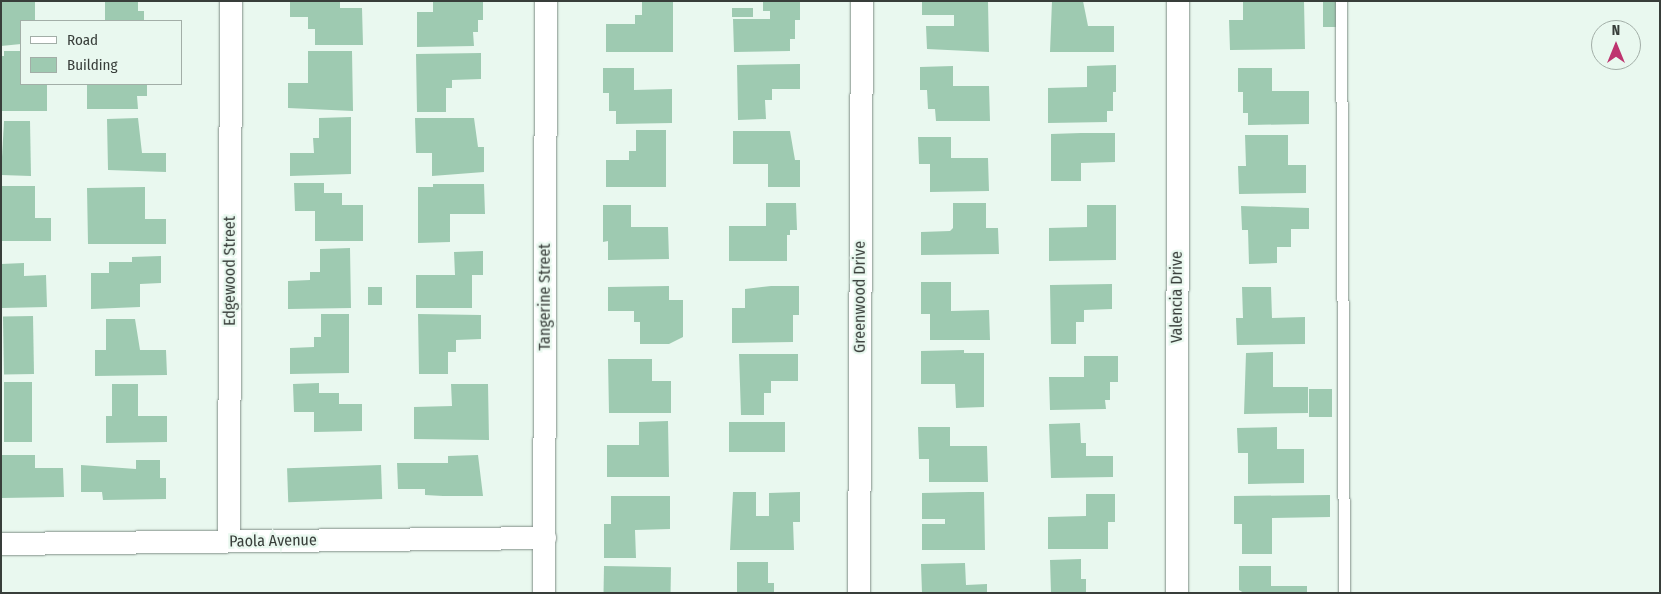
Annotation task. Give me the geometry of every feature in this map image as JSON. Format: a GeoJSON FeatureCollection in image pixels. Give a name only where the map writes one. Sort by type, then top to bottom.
{"type":"FeatureCollection","features":[{"type":"Feature","properties":{"kind":"street","name":"Edgewood Street"},"geometry":{"type":"LineString","coordinates":[[229,541],[231,1]]}},
{"type":"Feature","properties":{"kind":"street","name":"Tangerine Street"},"geometry":{"type":"LineString","coordinates":[[544,593],[546,1]]}},
{"type":"Feature","properties":{"kind":"street","name":"Greenwood Drive"},"geometry":{"type":"LineString","coordinates":[[859,593],[862,1]]}},
{"type":"Feature","properties":{"kind":"street","name":"Valencia Drive"},"geometry":{"type":"LineString","coordinates":[[1177,593],[1178,1]]}},
{"type":"Feature","properties":{"kind":"street","name":"Paola Avenue"},"geometry":{"type":"LineString","coordinates":[[1,544],[545,538]]}},
{"type":"Feature","properties":{"kind":"lane"},"geometry":{"type":"LineString","coordinates":[[1341,1],[1344,593]]}},
{"type":"Feature","properties":{"kind":"building"},"geometry":{"type":"Polygon","coordinates":[[[2,1],[35,1],[35,20],[20,20],[20,44],[1,46],[2,1]]]}},
{"type":"Feature","properties":{"kind":"building"},"geometry":{"type":"Polygon","coordinates":[[[105,1],[138,1],[138,11],[144,11],[144,20],[105,20],[105,1]]]}},
{"type":"Feature","properties":{"kind":"building"},"geometry":{"type":"Polygon","coordinates":[[[290,1],[340,1],[340,8],[362,8],[363,45],[315,45],[315,29],[308,29],[308,17],[290,17],[290,1]]]}},
{"type":"Feature","properties":{"kind":"building"},"geometry":{"type":"Polygon","coordinates":[[[433,1],[483,1],[483,20],[478,20],[478,32],[473,32],[474,46],[417,47],[417,12],[433,12],[433,1]]]}},
{"type":"Feature","properties":{"kind":"building"},"geometry":{"type":"Polygon","coordinates":[[[642,1],[673,1],[673,52],[606,52],[606,24],[635,24],[635,15],[642,15],[642,1]]]}},
{"type":"Feature","properties":{"kind":"building"},"geometry":{"type":"Polygon","coordinates":[[[763,1],[800,1],[800,20],[795,20],[795,39],[790,39],[790,51],[734,52],[733,19],[770,19],[770,11],[763,11],[763,1]]]}},
{"type":"Feature","properties":{"kind":"building"},"geometry":{"type":"Polygon","coordinates":[[[922,1],[988,1],[989,52],[927,49],[926,26],[954,26],[954,15],[922,15],[922,1]]]}},
{"type":"Feature","properties":{"kind":"building"},"geometry":{"type":"Polygon","coordinates":[[[1052,1],[1083,1],[1088,26],[1114,26],[1114,52],[1050,52],[1052,1]]]}},
{"type":"Feature","properties":{"kind":"building"},"geometry":{"type":"Polygon","coordinates":[[[1243,1],[1304,1],[1305,49],[1230,50],[1229,20],[1243,20],[1243,1]]]}},
{"type":"Feature","properties":{"kind":"building"},"geometry":{"type":"Polygon","coordinates":[[[1323,1],[1337,1],[1337,27],[1323,27],[1323,1]]]}},
{"type":"Feature","properties":{"kind":"building"},"geometry":{"type":"Polygon","coordinates":[[[732,8],[753,8],[753,17],[732,17],[732,8]]]}},
{"type":"Feature","properties":{"kind":"building"},"geometry":{"type":"Polygon","coordinates":[[[4,51],[20,51],[20,85],[47,85],[47,111],[1,111],[1,56],[4,56],[4,51]]]}},
{"type":"Feature","properties":{"kind":"building"},"geometry":{"type":"Polygon","coordinates":[[[308,51],[352,51],[353,111],[288,108],[288,83],[308,83],[308,51]]]}},
{"type":"Feature","properties":{"kind":"building"},"geometry":{"type":"Polygon","coordinates":[[[481,53],[481,79],[452,80],[452,88],[446,88],[446,112],[417,112],[416,54],[481,53]]]}},
{"type":"Feature","properties":{"kind":"building"},"geometry":{"type":"Polygon","coordinates":[[[800,64],[800,89],[772,89],[772,100],[765,100],[766,119],[738,120],[737,65],[800,64]]]}},
{"type":"Feature","properties":{"kind":"building"},"geometry":{"type":"Polygon","coordinates":[[[1116,65],[1116,92],[1113,92],[1113,111],[1107,111],[1107,122],[1048,123],[1048,88],[1087,87],[1087,66],[1116,65]]]}},
{"type":"Feature","properties":{"kind":"building"},"geometry":{"type":"Polygon","coordinates":[[[953,66],[953,86],[989,86],[990,121],[936,121],[935,109],[928,109],[927,90],[920,90],[920,67],[953,66]]]}},
{"type":"Feature","properties":{"kind":"building"},"geometry":{"type":"Polygon","coordinates":[[[603,68],[634,68],[634,90],[672,89],[672,123],[616,124],[616,111],[609,111],[609,93],[603,93],[603,68]]]}},
{"type":"Feature","properties":{"kind":"building"},"geometry":{"type":"Polygon","coordinates":[[[1238,68],[1272,68],[1272,91],[1309,91],[1309,124],[1248,125],[1248,113],[1243,113],[1243,92],[1238,92],[1238,68]]]}},
{"type":"Feature","properties":{"kind":"building"},"geometry":{"type":"Polygon","coordinates":[[[87,85],[147,85],[147,96],[137,96],[138,109],[87,109],[87,85]]]}},
{"type":"Feature","properties":{"kind":"building"},"geometry":{"type":"Polygon","coordinates":[[[351,117],[351,174],[290,176],[290,153],[314,153],[313,138],[319,138],[319,118],[351,117]]]}},
{"type":"Feature","properties":{"kind":"building"},"geometry":{"type":"Polygon","coordinates":[[[138,118],[142,153],[166,153],[166,172],[108,170],[107,119],[138,118]]]}},
{"type":"Feature","properties":{"kind":"building"},"geometry":{"type":"Polygon","coordinates":[[[415,118],[474,118],[478,147],[484,147],[484,172],[432,176],[432,153],[416,153],[415,118]]]}},
{"type":"Feature","properties":{"kind":"building"},"geometry":{"type":"Polygon","coordinates":[[[4,121],[30,121],[31,176],[1,175],[4,121]]]}},
{"type":"Feature","properties":{"kind":"building"},"geometry":{"type":"Polygon","coordinates":[[[636,130],[666,130],[666,187],[606,187],[606,160],[629,160],[629,151],[636,151],[636,130]]]}},
{"type":"Feature","properties":{"kind":"building"},"geometry":{"type":"Polygon","coordinates":[[[733,131],[790,131],[795,160],[800,160],[800,187],[768,187],[768,164],[733,164],[733,131]]]}},
{"type":"Feature","properties":{"kind":"building"},"geometry":{"type":"Polygon","coordinates":[[[1115,133],[1115,162],[1081,163],[1081,181],[1051,181],[1051,134],[1115,133]]]}},
{"type":"Feature","properties":{"kind":"building"},"geometry":{"type":"Polygon","coordinates":[[[1245,135],[1288,135],[1288,165],[1306,165],[1306,193],[1239,194],[1238,166],[1246,166],[1245,135]]]}},
{"type":"Feature","properties":{"kind":"building"},"geometry":{"type":"Polygon","coordinates":[[[918,137],[951,137],[951,158],[988,158],[989,191],[930,192],[930,164],[919,164],[918,137]]]}},
{"type":"Feature","properties":{"kind":"building"},"geometry":{"type":"Polygon","coordinates":[[[294,183],[324,183],[324,193],[342,193],[342,205],[363,205],[363,241],[315,241],[315,211],[295,211],[294,183]]]}},
{"type":"Feature","properties":{"kind":"building"},"geometry":{"type":"Polygon","coordinates":[[[433,184],[484,184],[485,214],[450,214],[450,242],[418,243],[418,187],[433,187],[433,184]]]}},
{"type":"Feature","properties":{"kind":"building"},"geometry":{"type":"Polygon","coordinates":[[[1,186],[35,186],[35,218],[51,218],[51,241],[1,241],[1,186]]]}},
{"type":"Feature","properties":{"kind":"building"},"geometry":{"type":"Polygon","coordinates":[[[145,187],[145,219],[166,219],[166,244],[88,244],[87,188],[145,187]]]}},
{"type":"Feature","properties":{"kind":"building"},"geometry":{"type":"Polygon","coordinates":[[[766,203],[796,203],[797,230],[790,230],[790,235],[787,235],[787,261],[729,261],[729,226],[766,226],[766,203]]]}},
{"type":"Feature","properties":{"kind":"building"},"geometry":{"type":"Polygon","coordinates":[[[953,203],[986,203],[986,228],[998,228],[999,254],[921,255],[921,232],[950,231],[953,228],[953,203]]]}},
{"type":"Feature","properties":{"kind":"building"},"geometry":{"type":"Polygon","coordinates":[[[603,205],[631,205],[631,227],[668,227],[669,259],[608,260],[608,241],[603,242],[603,205]]]}},
{"type":"Feature","properties":{"kind":"building"},"geometry":{"type":"Polygon","coordinates":[[[1087,205],[1116,205],[1116,260],[1049,261],[1049,228],[1087,227],[1087,205]]]}},
{"type":"Feature","properties":{"kind":"building"},"geometry":{"type":"Polygon","coordinates":[[[1241,206],[1309,208],[1309,229],[1291,229],[1291,247],[1277,247],[1277,263],[1249,264],[1248,230],[1242,230],[1241,206]]]}},
{"type":"Feature","properties":{"kind":"building"},"geometry":{"type":"Polygon","coordinates":[[[350,248],[351,308],[288,309],[288,281],[310,280],[310,272],[320,272],[320,249],[350,248]]]}},
{"type":"Feature","properties":{"kind":"building"},"geometry":{"type":"Polygon","coordinates":[[[483,251],[483,275],[472,275],[472,308],[416,308],[416,275],[455,275],[454,252],[483,251]]]}},
{"type":"Feature","properties":{"kind":"building"},"geometry":{"type":"Polygon","coordinates":[[[161,256],[161,283],[140,284],[140,307],[91,309],[91,273],[109,273],[109,262],[132,262],[132,257],[161,256]]]}},
{"type":"Feature","properties":{"kind":"building"},"geometry":{"type":"Polygon","coordinates":[[[24,263],[24,276],[46,275],[47,307],[2,308],[1,264],[24,263]]]}},
{"type":"Feature","properties":{"kind":"building"},"geometry":{"type":"Polygon","coordinates":[[[921,282],[951,282],[951,311],[989,310],[990,340],[930,340],[930,314],[921,314],[921,282]]]}},
{"type":"Feature","properties":{"kind":"building"},"geometry":{"type":"Polygon","coordinates":[[[1112,284],[1112,309],[1084,310],[1084,322],[1076,322],[1076,344],[1051,344],[1050,285],[1112,284]]]}},
{"type":"Feature","properties":{"kind":"building"},"geometry":{"type":"Polygon","coordinates":[[[669,286],[669,300],[683,300],[683,337],[669,344],[640,344],[640,322],[634,322],[634,311],[608,311],[608,287],[669,286]]]}},
{"type":"Feature","properties":{"kind":"building"},"geometry":{"type":"Polygon","coordinates":[[[771,286],[799,286],[799,315],[793,315],[793,342],[732,343],[732,308],[745,308],[745,289],[771,286]]]}},
{"type":"Feature","properties":{"kind":"building"},"geometry":{"type":"Polygon","coordinates":[[[368,287],[382,287],[382,305],[368,305],[368,287]]]}},
{"type":"Feature","properties":{"kind":"building"},"geometry":{"type":"Polygon","coordinates":[[[1242,287],[1271,287],[1272,318],[1305,317],[1305,344],[1237,345],[1236,318],[1243,318],[1242,287]]]}},
{"type":"Feature","properties":{"kind":"building"},"geometry":{"type":"Polygon","coordinates":[[[321,314],[349,314],[349,373],[290,374],[290,348],[314,347],[314,337],[321,337],[321,314]]]}},
{"type":"Feature","properties":{"kind":"building"},"geometry":{"type":"Polygon","coordinates":[[[418,314],[481,315],[481,339],[456,340],[456,352],[448,352],[448,374],[419,374],[418,314]]]}},
{"type":"Feature","properties":{"kind":"building"},"geometry":{"type":"Polygon","coordinates":[[[33,316],[34,374],[4,375],[3,317],[33,316]]]}},
{"type":"Feature","properties":{"kind":"building"},"geometry":{"type":"Polygon","coordinates":[[[106,319],[135,319],[140,350],[166,350],[167,375],[95,376],[95,350],[106,350],[106,319]]]}},
{"type":"Feature","properties":{"kind":"building"},"geometry":{"type":"Polygon","coordinates":[[[964,350],[964,353],[984,353],[984,407],[956,408],[955,384],[921,384],[921,351],[964,350]]]}},
{"type":"Feature","properties":{"kind":"building"},"geometry":{"type":"Polygon","coordinates":[[[1273,352],[1273,387],[1308,387],[1308,413],[1244,414],[1246,353],[1273,352]]]}},
{"type":"Feature","properties":{"kind":"building"},"geometry":{"type":"Polygon","coordinates":[[[739,354],[798,354],[798,381],[771,381],[771,393],[764,393],[764,415],[741,415],[739,354]]]}},
{"type":"Feature","properties":{"kind":"building"},"geometry":{"type":"Polygon","coordinates":[[[1084,356],[1118,356],[1118,382],[1110,382],[1110,400],[1105,400],[1106,409],[1050,410],[1049,377],[1084,377],[1084,356]]]}},
{"type":"Feature","properties":{"kind":"building"},"geometry":{"type":"Polygon","coordinates":[[[608,359],[652,359],[652,381],[671,381],[671,413],[609,413],[608,359]]]}},
{"type":"Feature","properties":{"kind":"building"},"geometry":{"type":"Polygon","coordinates":[[[4,382],[32,382],[32,442],[4,442],[4,382]]]}},
{"type":"Feature","properties":{"kind":"building"},"geometry":{"type":"Polygon","coordinates":[[[319,383],[319,393],[339,393],[339,404],[362,404],[362,431],[314,432],[314,412],[294,412],[293,384],[319,383]]]}},
{"type":"Feature","properties":{"kind":"building"},"geometry":{"type":"Polygon","coordinates":[[[112,384],[138,384],[138,416],[167,416],[167,442],[106,443],[106,416],[112,416],[112,384]]]}},
{"type":"Feature","properties":{"kind":"building"},"geometry":{"type":"Polygon","coordinates":[[[451,384],[488,384],[489,440],[414,439],[414,407],[452,406],[451,384]]]}},
{"type":"Feature","properties":{"kind":"building"},"geometry":{"type":"Polygon","coordinates":[[[1309,389],[1332,389],[1332,417],[1309,417],[1309,389]]]}},
{"type":"Feature","properties":{"kind":"building"},"geometry":{"type":"Polygon","coordinates":[[[668,421],[669,477],[607,477],[607,445],[639,445],[639,422],[668,421]]]}},
{"type":"Feature","properties":{"kind":"building"},"geometry":{"type":"Polygon","coordinates":[[[729,422],[785,422],[785,452],[729,452],[729,422]]]}},
{"type":"Feature","properties":{"kind":"building"},"geometry":{"type":"Polygon","coordinates":[[[1080,423],[1081,443],[1086,443],[1086,456],[1113,456],[1113,477],[1051,478],[1049,424],[1080,423]]]}},
{"type":"Feature","properties":{"kind":"building"},"geometry":{"type":"Polygon","coordinates":[[[918,427],[950,427],[950,446],[987,446],[988,482],[929,482],[929,459],[919,459],[918,427]]]}},
{"type":"Feature","properties":{"kind":"building"},"geometry":{"type":"Polygon","coordinates":[[[1277,427],[1277,449],[1304,449],[1304,483],[1248,484],[1248,453],[1238,453],[1237,428],[1277,427]]]}},
{"type":"Feature","properties":{"kind":"building"},"geometry":{"type":"Polygon","coordinates":[[[1,455],[35,455],[35,468],[63,468],[64,497],[1,498],[1,455]]]}},
{"type":"Feature","properties":{"kind":"building"},"geometry":{"type":"Polygon","coordinates":[[[478,455],[483,496],[425,495],[425,489],[398,489],[397,463],[448,463],[448,456],[478,455]]]}},
{"type":"Feature","properties":{"kind":"building"},"geometry":{"type":"Polygon","coordinates":[[[136,460],[160,460],[160,478],[166,478],[166,499],[103,500],[102,492],[81,492],[81,465],[136,469],[136,460]]]}},
{"type":"Feature","properties":{"kind":"building"},"geometry":{"type":"Polygon","coordinates":[[[381,465],[382,499],[288,502],[287,468],[381,465]]]}},
{"type":"Feature","properties":{"kind":"building"},"geometry":{"type":"Polygon","coordinates":[[[733,492],[756,492],[756,516],[769,516],[769,493],[800,492],[800,522],[793,522],[794,550],[730,550],[733,492]]]}},
{"type":"Feature","properties":{"kind":"building"},"geometry":{"type":"Polygon","coordinates":[[[984,492],[985,550],[922,550],[922,524],[945,524],[945,519],[922,519],[922,493],[984,492]]]}},
{"type":"Feature","properties":{"kind":"building"},"geometry":{"type":"Polygon","coordinates":[[[1086,494],[1115,494],[1115,522],[1108,522],[1108,549],[1048,549],[1048,517],[1086,516],[1086,494]]]}},
{"type":"Feature","properties":{"kind":"building"},"geometry":{"type":"Polygon","coordinates":[[[1330,495],[1330,517],[1272,518],[1272,554],[1242,554],[1242,524],[1234,524],[1234,496],[1330,495]]]}},
{"type":"Feature","properties":{"kind":"building"},"geometry":{"type":"Polygon","coordinates":[[[611,496],[670,496],[670,529],[635,530],[636,558],[604,558],[604,524],[611,524],[611,496]]]}},
{"type":"Feature","properties":{"kind":"building"},"geometry":{"type":"Polygon","coordinates":[[[1081,559],[1081,579],[1086,579],[1086,593],[1051,593],[1050,560],[1081,559]]]}},
{"type":"Feature","properties":{"kind":"building"},"geometry":{"type":"Polygon","coordinates":[[[737,562],[768,562],[768,583],[774,583],[774,593],[737,593],[737,562]]]}},
{"type":"Feature","properties":{"kind":"building"},"geometry":{"type":"Polygon","coordinates":[[[965,563],[966,585],[987,584],[987,593],[922,593],[921,564],[965,563]]]}},
{"type":"Feature","properties":{"kind":"building"},"geometry":{"type":"Polygon","coordinates":[[[604,566],[671,567],[671,593],[604,592],[604,566]]]}},
{"type":"Feature","properties":{"kind":"building"},"geometry":{"type":"Polygon","coordinates":[[[1239,566],[1271,566],[1271,586],[1307,586],[1307,593],[1244,593],[1239,590],[1239,566]]]}}]}
